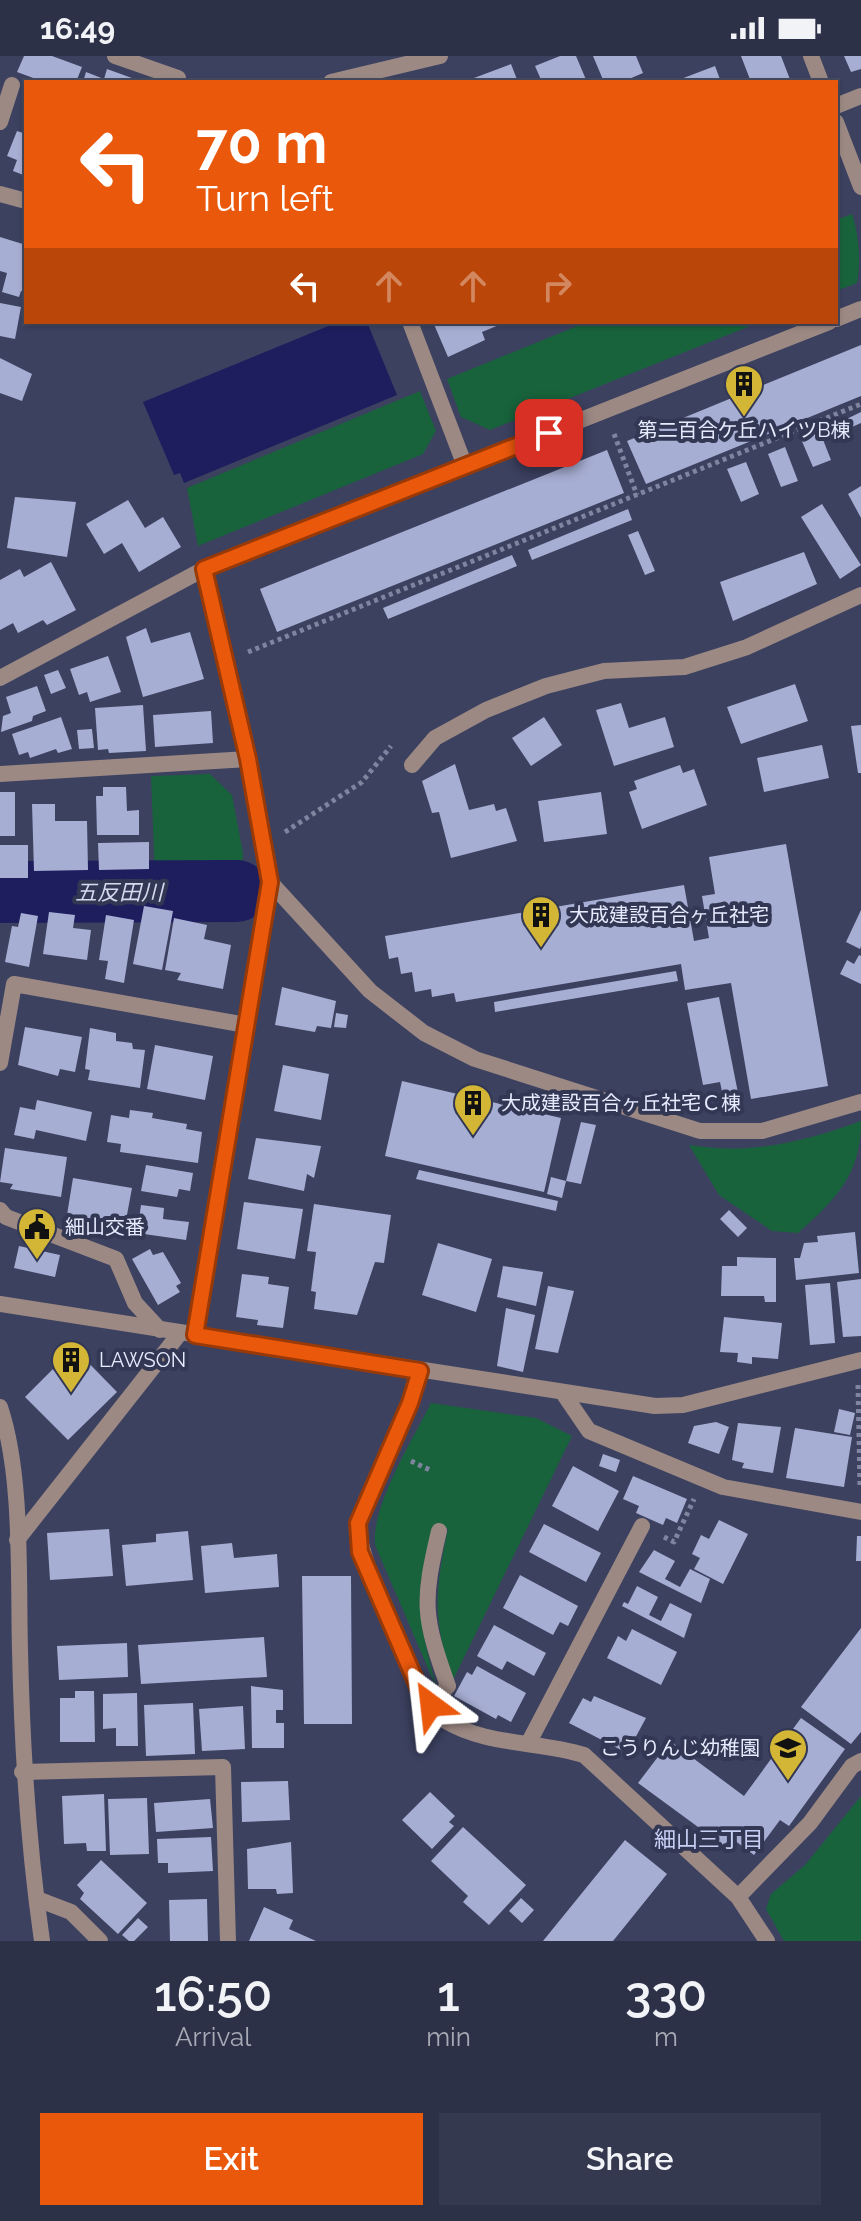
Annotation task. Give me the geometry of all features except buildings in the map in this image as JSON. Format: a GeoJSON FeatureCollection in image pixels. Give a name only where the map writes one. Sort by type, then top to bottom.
{"type":"FeatureCollection","features":[{"type":"Feature","properties":{"kind":"street"},"geometry":{"type":"LineString","coordinates":[[115,56],[178,80]]}},
{"type":"Feature","properties":{"kind":"street"},"geometry":{"type":"LineString","coordinates":[[339,80],[440,56]]}},
{"type":"Feature","properties":{"kind":"street"},"geometry":{"type":"LineString","coordinates":[[811,56],[820,80]]}},
{"type":"Feature","properties":{"kind":"street"},"geometry":{"type":"LineString","coordinates":[[0,122],[12,85]]}},
{"type":"Feature","properties":{"kind":"street"},"geometry":{"type":"LineString","coordinates":[[838,105],[861,96]]}},
{"type":"Feature","properties":{"kind":"street"},"geometry":{"type":"LineString","coordinates":[[838,127],[861,187]]}},
{"type":"Feature","properties":{"kind":"street"},"geometry":{"type":"LineString","coordinates":[[0,194],[24,200]]}},
{"type":"Feature","properties":{"kind":"street"},"geometry":{"type":"LineString","coordinates":[[838,318],[861,309]]}},
{"type":"Feature","properties":{"kind":"street"},"geometry":{"type":"LineString","coordinates":[[411,324],[465,466]]}},
{"type":"Feature","properties":{"kind":"street"},"geometry":{"type":"LineString","coordinates":[[0,678],[204,569],[824,324]]}},
{"type":"Feature","properties":{"kind":"street"},"geometry":{"type":"LineString","coordinates":[[17,1540],[188,1334],[270,882],[248,759],[204,569]]}},
{"type":"Feature","properties":{"kind":"street"},"geometry":{"type":"LineString","coordinates":[[412,765],[435,738],[486,710],[546,686],[604,671],[684,667],[747,647],[861,595]]}},
{"type":"Feature","properties":{"kind":"street"},"geometry":{"type":"LineString","coordinates":[[0,774],[248,759]]}},
{"type":"Feature","properties":{"kind":"street"},"geometry":{"type":"LineString","coordinates":[[270,882],[370,991],[424,1033],[475,1059],[700,1131],[762,1131],[861,1102]]}},
{"type":"Feature","properties":{"kind":"street"},"geometry":{"type":"LineString","coordinates":[[0,1063],[14,984],[246,1025]]}},
{"type":"Feature","properties":{"kind":"street"},"geometry":{"type":"LineString","coordinates":[[0,1210],[6,1217],[116,1259],[135,1303],[160,1330]]}},
{"type":"Feature","properties":{"kind":"street"},"geometry":{"type":"LineString","coordinates":[[0,1304],[655,1406],[683,1405],[861,1360]]}},
{"type":"Feature","properties":{"kind":"street"},"geometry":{"type":"LineString","coordinates":[[420,1371],[404,1418],[358,1523],[360,1552],[420,1691],[442,1719],[491,1739],[584,1755],[738,1897],[767,1941]]}},
{"type":"Feature","properties":{"kind":"street"},"geometry":{"type":"LineString","coordinates":[[563,1393],[589,1431],[723,1487],[861,1512]]}},
{"type":"Feature","properties":{"kind":"street"},"geometry":{"type":"LineString","coordinates":[[0,1407],[10,1449],[17,1540],[22,1772],[42,1941]]}},
{"type":"Feature","properties":{"kind":"street"},"geometry":{"type":"LineString","coordinates":[[528,1744],[642,1526]]}},
{"type":"Feature","properties":{"kind":"street"},"geometry":{"type":"LineString","coordinates":[[431,1705],[448,1686],[428,1629],[426,1589],[439,1531]]}},
{"type":"Feature","properties":{"kind":"street"},"geometry":{"type":"LineString","coordinates":[[738,1897],[810,1823],[852,1766],[861,1761]]}},
{"type":"Feature","properties":{"kind":"street"},"geometry":{"type":"LineString","coordinates":[[22,1772],[223,1767],[228,1941]]}},
{"type":"Feature","properties":{"kind":"street"},"geometry":{"type":"LineString","coordinates":[[37,1899],[71,1912],[100,1941]]}},
{"type":"Feature","properties":{"kind":"path"},"geometry":{"type":"LineString","coordinates":[[224,661],[861,404]]}},
{"type":"Feature","properties":{"kind":"path"},"geometry":{"type":"LineString","coordinates":[[605,410],[637,495]]}},
{"type":"Feature","properties":{"kind":"path"},"geometry":{"type":"LineString","coordinates":[[316,813],[362,782],[398,736]]}},
{"type":"Feature","properties":{"kind":"path"},"geometry":{"type":"LineString","coordinates":[[858,1385],[861,1512]]}},
{"type":"Feature","properties":{"kind":"path"},"geometry":{"type":"LineString","coordinates":[[674,1542],[704,1479]]}},
{"type":"Feature","properties":{"kind":"green space"},"geometry":{"type":"Polygon","coordinates":[[[852,214],[859,248],[859,266],[857,283],[838,290],[838,219],[852,214]]]}},
{"type":"Feature","properties":{"kind":"green space"},"geometry":{"type":"Polygon","coordinates":[[[582,324],[755,324],[490,430],[461,417],[447,379],[582,324]]]}},
{"type":"Feature","properties":{"kind":"green space"},"geometry":{"type":"Polygon","coordinates":[[[420,391],[436,431],[423,454],[198,546],[187,488],[420,391]]]}},
{"type":"Feature","properties":{"kind":"green space"},"geometry":{"type":"Polygon","coordinates":[[[210,774],[232,795],[243,853],[242,876],[155,879],[151,776],[210,774]]]}},
{"type":"Feature","properties":{"kind":"green space"},"geometry":{"type":"Polygon","coordinates":[[[861,1121],[856,1156],[844,1184],[824,1209],[798,1233],[772,1231],[719,1195],[689,1145],[734,1148],[776,1145],[861,1121]]]}},
{"type":"Feature","properties":{"kind":"green space"},"geometry":{"type":"Polygon","coordinates":[[[431,1403],[536,1418],[572,1436],[452,1682],[441,1639],[438,1606],[448,1528],[430,1538],[421,1598],[423,1630],[437,1689],[375,1545],[386,1492],[431,1403]]]}},
{"type":"Feature","properties":{"kind":"green space"},"geometry":{"type":"Polygon","coordinates":[[[861,1796],[861,1941],[784,1941],[766,1909],[771,1894],[805,1865],[861,1796]]]}},
{"type":"Feature","properties":{"kind":"shaded area"},"geometry":{"type":"Polygon","coordinates":[[[333,324],[368,324],[397,395],[184,483],[180,473],[174,475],[143,402],[333,324]]]}},
{"type":"Feature","properties":{"kind":"waterway","name":"五反田川"},"geometry":{"type":"LineString","coordinates":[[0,892],[237,891]]}},
{"type":"Feature","properties":{"kind":"place","name":"第二百合ケ丘ハイツB棟"},"geometry":{"type":"Point","coordinates":[744,418]}},
{"type":"Feature","properties":{"kind":"place","name":"大成建設百合ヶ丘社宅"},"geometry":{"type":"Point","coordinates":[541,949]}},
{"type":"Feature","properties":{"kind":"place","name":"大成建設百合ヶ丘社宅Ｃ棟"},"geometry":{"type":"Point","coordinates":[473,1137]}},
{"type":"Feature","properties":{"kind":"place","name":"細山交番"},"geometry":{"type":"Point","coordinates":[37,1261]}},
{"type":"Feature","properties":{"kind":"place","name":"LAWSON"},"geometry":{"type":"Point","coordinates":[71,1394]}},
{"type":"Feature","properties":{"kind":"place","name":"こうりんじ幼稚園"},"geometry":{"type":"Point","coordinates":[788,1782]}},
{"type":"Feature","properties":{"kind":"district","name":"細山三丁目"},"geometry":{"type":"Point","coordinates":[709,1839]}},
{"type":"Feature","properties":{"kind":"route"},"geometry":{"type":"LineString","coordinates":[[431,1705],[420,1691],[360,1552],[358,1523],[392,1448],[420,1371],[195,1335],[270,882],[248,759],[204,569],[549,433]]}}]}
